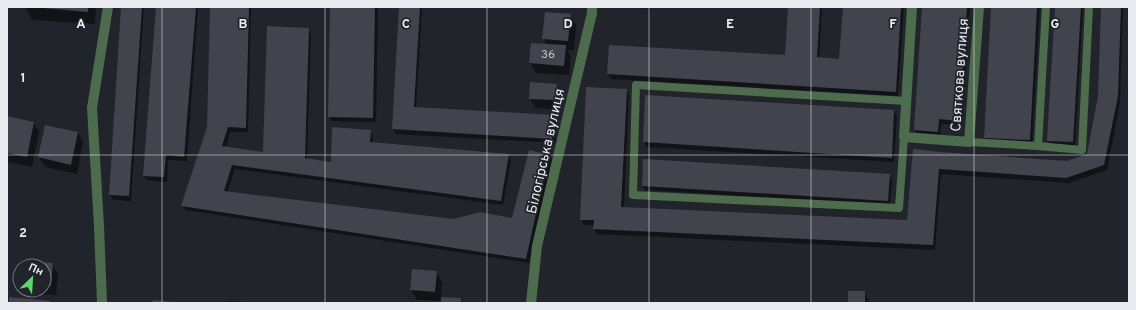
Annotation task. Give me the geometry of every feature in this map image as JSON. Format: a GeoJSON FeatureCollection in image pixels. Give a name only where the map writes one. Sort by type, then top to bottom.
{"type":"FeatureCollection","features":[{"type":"Feature","properties":{"kind":"street"},"geometry":{"type":"LineString","coordinates":[[102,303],[100,226],[92,108],[108,7]]}},
{"type":"Feature","properties":{"kind":"street","name":"Білогірська вулиця"},"geometry":{"type":"LineString","coordinates":[[531,303],[537,246],[592,13],[592,7]]}},
{"type":"Feature","properties":{"kind":"street"},"geometry":{"type":"LineString","coordinates":[[904,137],[912,7]]}},
{"type":"Feature","properties":{"kind":"street","name":"Святкова вулиця"},"geometry":{"type":"LineString","coordinates":[[904,137],[968,142],[979,7]]}},
{"type":"Feature","properties":{"kind":"lane"},"geometry":{"type":"LineString","coordinates":[[1038,146],[1046,7]]}},
{"type":"Feature","properties":{"kind":"lane"},"geometry":{"type":"LineString","coordinates":[[968,142],[1082,150],[1089,7]]}},
{"type":"Feature","properties":{"kind":"lane"},"geometry":{"type":"LineString","coordinates":[[904,137],[899,208],[633,195],[636,85],[906,101]]}},
{"type":"Feature","properties":{"kind":"building"},"geometry":{"type":"Polygon","coordinates":[[[88,7],[88,12],[43,8],[88,7]]]}},
{"type":"Feature","properties":{"kind":"building"},"geometry":{"type":"Polygon","coordinates":[[[121,7],[142,7],[129,196],[109,195],[121,7]]]}},
{"type":"Feature","properties":{"kind":"building"},"geometry":{"type":"Polygon","coordinates":[[[156,7],[196,7],[184,157],[166,155],[164,177],[143,176],[156,7]]]}},
{"type":"Feature","properties":{"kind":"building"},"geometry":{"type":"Polygon","coordinates":[[[210,7],[249,7],[246,128],[228,127],[222,146],[263,152],[267,26],[309,28],[305,158],[331,162],[332,127],[371,130],[370,142],[509,154],[501,201],[232,165],[224,191],[454,219],[480,212],[512,218],[529,150],[549,155],[526,259],[181,206],[207,127],[210,7]]]}},
{"type":"Feature","properties":{"kind":"building"},"geometry":{"type":"Polygon","coordinates":[[[330,7],[375,7],[373,118],[328,117],[330,7]]]}},
{"type":"Feature","properties":{"kind":"building"},"geometry":{"type":"Polygon","coordinates":[[[399,7],[420,7],[414,107],[554,115],[552,139],[392,129],[399,7]]]}},
{"type":"Feature","properties":{"kind":"building"},"geometry":{"type":"Polygon","coordinates":[[[788,7],[820,7],[817,57],[839,59],[843,7],[901,7],[896,92],[607,74],[609,45],[785,55],[788,7]]]}},
{"type":"Feature","properties":{"kind":"building"},"geometry":{"type":"Polygon","coordinates":[[[922,7],[967,7],[959,121],[939,119],[938,132],[914,130],[922,7]]]}},
{"type":"Feature","properties":{"kind":"building"},"geometry":{"type":"Polygon","coordinates":[[[991,7],[1037,7],[1030,140],[984,138],[991,7]]]}},
{"type":"Feature","properties":{"kind":"building"},"geometry":{"type":"Polygon","coordinates":[[[1055,7],[1081,7],[1073,142],[1047,141],[1055,7]]]}},
{"type":"Feature","properties":{"kind":"building"},"geometry":{"type":"Polygon","coordinates":[[[1101,7],[1121,7],[1118,96],[1104,165],[1066,178],[939,169],[933,245],[593,229],[594,220],[580,220],[586,87],[627,89],[621,207],[907,220],[913,149],[1067,161],[1087,154],[1098,96],[1101,7]]]}},
{"type":"Feature","properties":{"kind":"building"},"geometry":{"type":"Polygon","coordinates":[[[545,12],[571,14],[568,41],[542,39],[545,12]]]}},
{"type":"Feature","properties":{"kind":"building"},"geometry":{"type":"Polygon","coordinates":[[[531,43],[566,45],[564,66],[529,63],[531,43]]]}},
{"type":"Feature","properties":{"kind":"building"},"geometry":{"type":"Polygon","coordinates":[[[530,82],[557,84],[556,100],[529,99],[530,82]]]}},
{"type":"Feature","properties":{"kind":"building"},"geometry":{"type":"Polygon","coordinates":[[[645,95],[894,110],[892,158],[643,142],[645,95]]]}},
{"type":"Feature","properties":{"kind":"building"},"geometry":{"type":"Polygon","coordinates":[[[7,116],[34,122],[27,157],[7,153],[7,116]]]}},
{"type":"Feature","properties":{"kind":"building"},"geometry":{"type":"Polygon","coordinates":[[[45,125],[78,132],[71,165],[38,157],[45,125]]]}},
{"type":"Feature","properties":{"kind":"building"},"geometry":{"type":"Polygon","coordinates":[[[643,159],[890,174],[888,201],[642,186],[643,159]]]}},
{"type":"Feature","properties":{"kind":"building"},"geometry":{"type":"Polygon","coordinates":[[[412,269],[437,271],[435,292],[410,290],[412,269]]]}},
{"type":"Feature","properties":{"kind":"building"},"geometry":{"type":"Polygon","coordinates":[[[848,291],[865,291],[865,303],[848,303],[848,291]]]}},
{"type":"Feature","properties":{"kind":"building"},"geometry":{"type":"Polygon","coordinates":[[[9,297],[50,301],[50,303],[9,303],[9,297]]]}},
{"type":"Feature","properties":{"kind":"building"},"geometry":{"type":"Polygon","coordinates":[[[441,297],[461,298],[461,303],[441,303],[441,297]]]}},
{"type":"Feature","properties":{"kind":"building"},"geometry":{"type":"Polygon","coordinates":[[[153,300],[173,302],[173,303],[152,303],[153,300]]]}}]}
